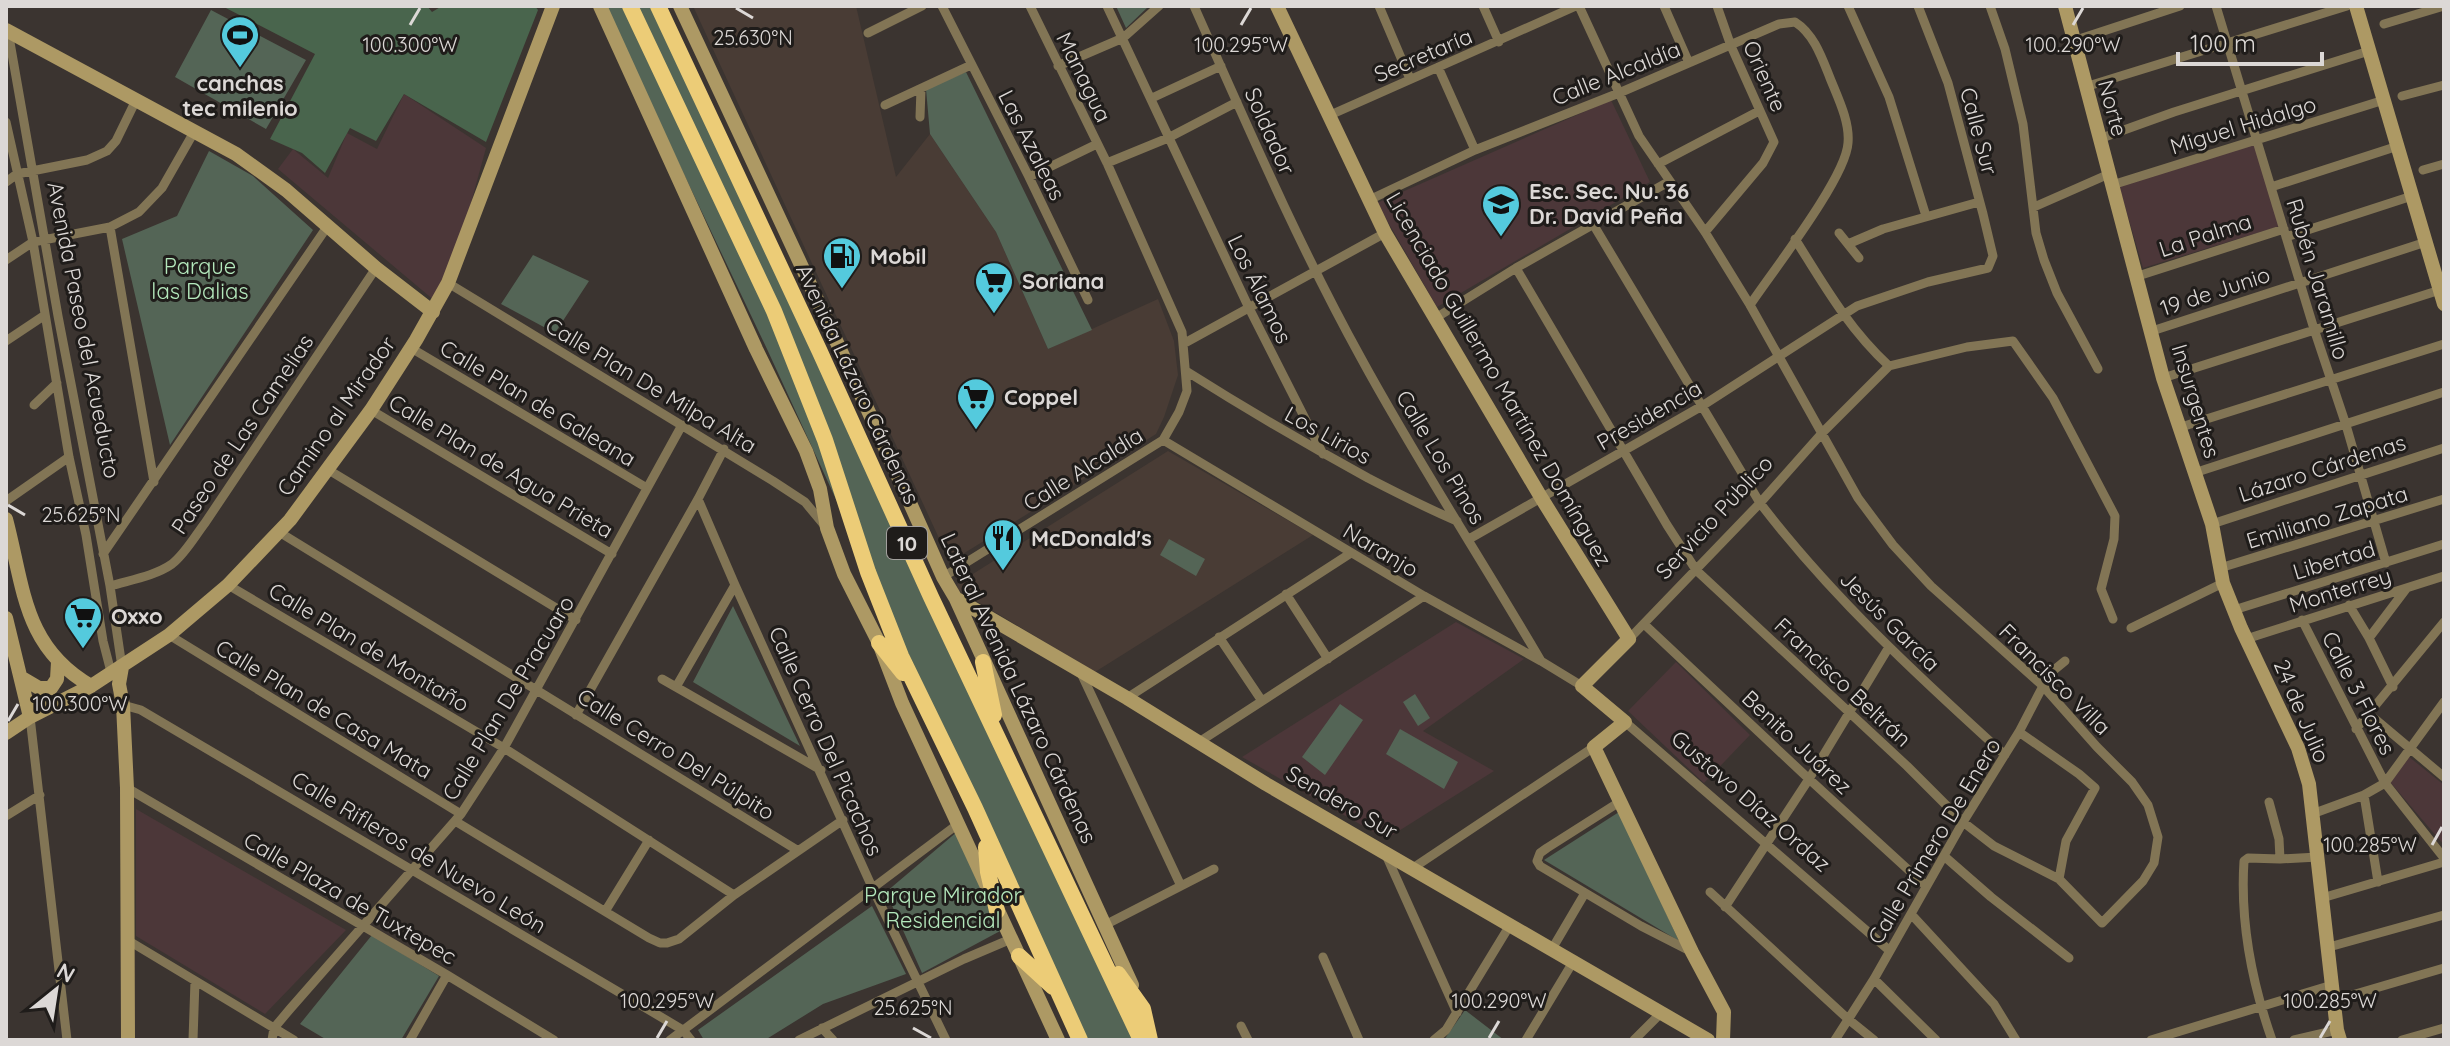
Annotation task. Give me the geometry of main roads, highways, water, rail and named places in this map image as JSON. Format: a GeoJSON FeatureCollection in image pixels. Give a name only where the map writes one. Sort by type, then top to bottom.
{"type":"FeatureCollection","features":[{"type":"Feature","properties":{"kind":"highway","name":"Avenida Lázaro Cárdenas"},"geometry":{"type":"LineString","coordinates":[[630,6],[774,311],[825,440],[876,594],[901,656],[1080,1040]]}},
{"type":"Feature","properties":{"kind":"highway","name":"Avenida Lázaro Cárdenas"},"geometry":{"type":"LineString","coordinates":[[658,6],[999,740],[1099,934],[1141,1040]]}},
{"type":"Feature","properties":{"kind":"highway"},"geometry":{"type":"LineString","coordinates":[[879,643],[921,697]]}},
{"type":"Feature","properties":{"kind":"highway"},"geometry":{"type":"LineString","coordinates":[[983,662],[999,740]]}},
{"type":"Feature","properties":{"kind":"highway"},"geometry":{"type":"LineString","coordinates":[[986,838],[988,872],[997,911]]}},
{"type":"Feature","properties":{"kind":"highway"},"geometry":{"type":"LineString","coordinates":[[1099,934],[1143,1009],[1150,1040]]}},
{"type":"Feature","properties":{"kind":"highway"},"geometry":{"type":"LineString","coordinates":[[1019,956],[1059,993]]}},
{"type":"Feature","properties":{"kind":"place","name":"canchas tec milenio"},"geometry":{"type":"Point","coordinates":[240,69]}},
{"type":"Feature","properties":{"kind":"place","name":"Esc. Sec. Nu. 36 Dr. David Peña"},"geometry":{"type":"Point","coordinates":[1501,238]}},
{"type":"Feature","properties":{"kind":"place","name":"Mobil"},"geometry":{"type":"Point","coordinates":[842,290]}},
{"type":"Feature","properties":{"kind":"place","name":"Soriana"},"geometry":{"type":"Point","coordinates":[994,315]}},
{"type":"Feature","properties":{"kind":"place","name":"Coppel"},"geometry":{"type":"Point","coordinates":[976,431]}},
{"type":"Feature","properties":{"kind":"place","name":"McDonald's"},"geometry":{"type":"Point","coordinates":[1003,572]}},
{"type":"Feature","properties":{"kind":"place","name":"Oxxo"},"geometry":{"type":"Point","coordinates":[83,650]}},
{"type":"Feature","properties":{"kind":"park label","name":"Parque las Dalias"},"geometry":{"type":"Point","coordinates":[200,278]}},
{"type":"Feature","properties":{"kind":"park label","name":"Parque Mirador Residencial"},"geometry":{"type":"Point","coordinates":[943,908]}}]}
